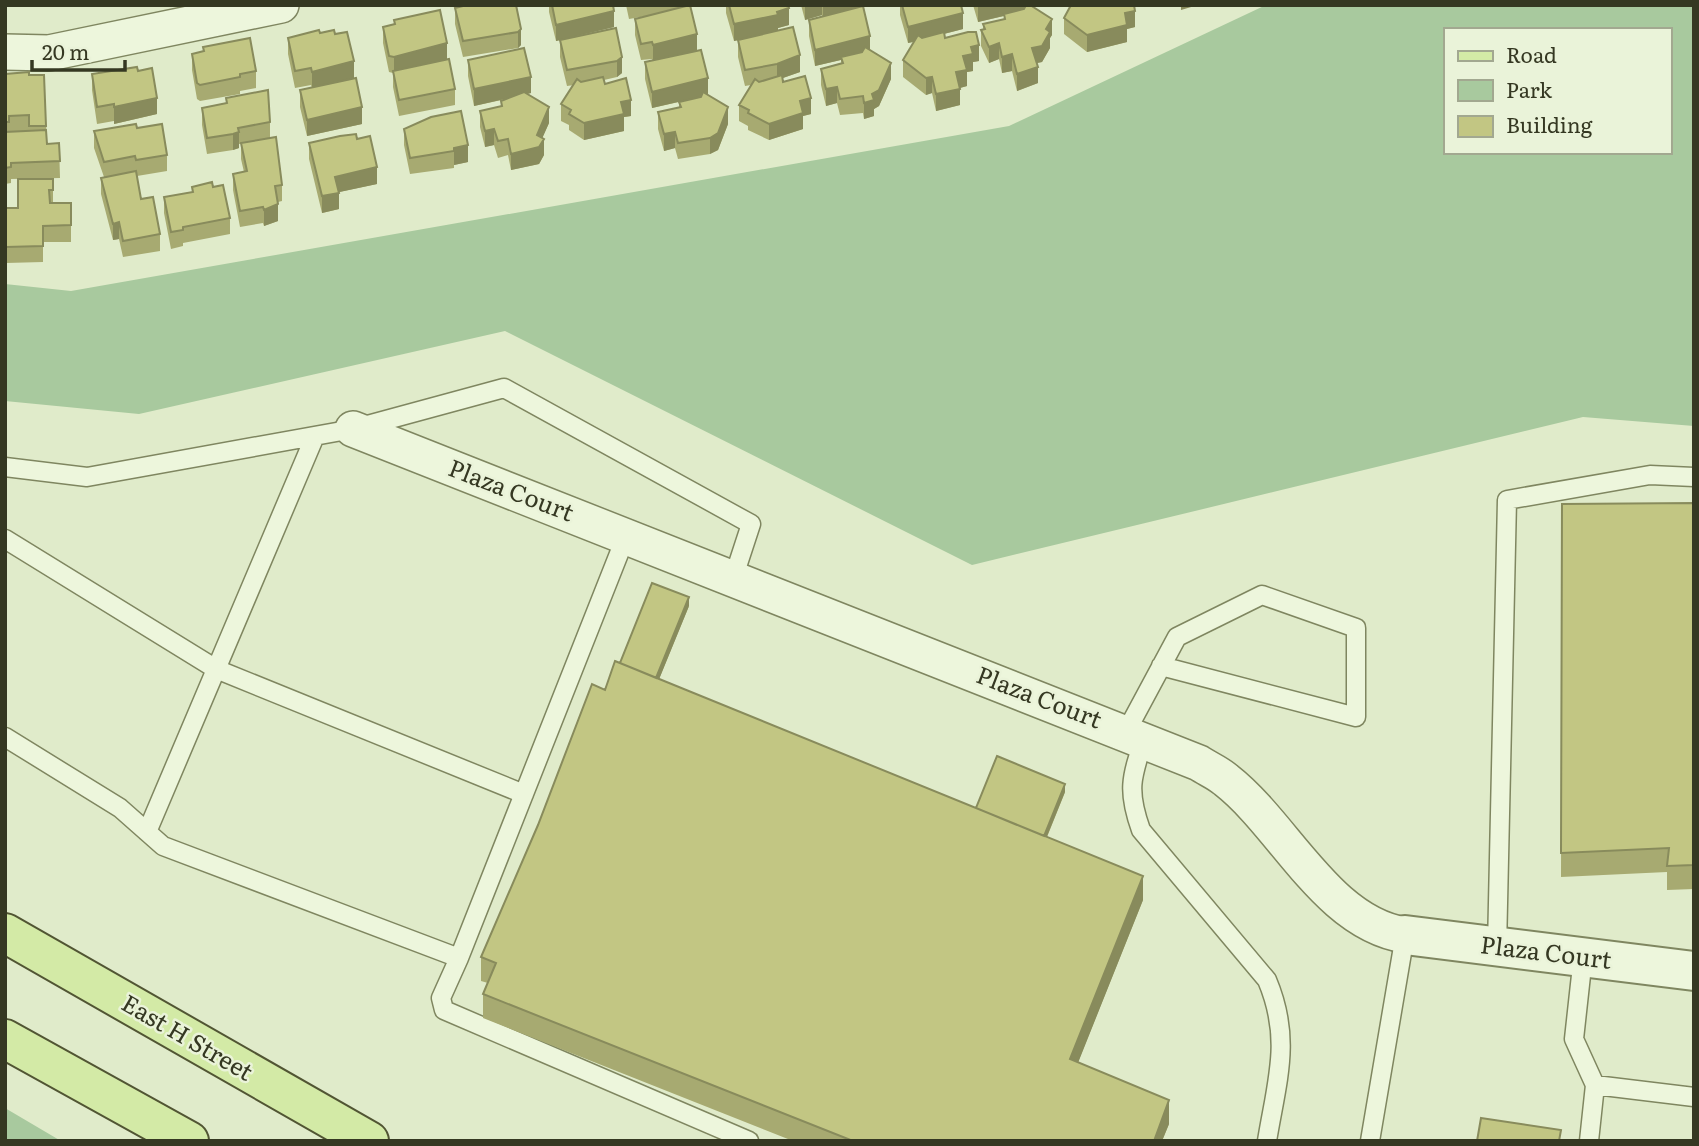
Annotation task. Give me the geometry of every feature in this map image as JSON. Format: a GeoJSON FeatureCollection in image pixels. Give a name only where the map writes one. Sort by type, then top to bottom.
{"type":"FeatureCollection","features":[{"type":"Feature","properties":{"kind":"main road","name":"East H Street"},"geometry":{"type":"LineString","coordinates":[[5,933],[369,1141]]}},
{"type":"Feature","properties":{"kind":"main road"},"geometry":{"type":"LineString","coordinates":[[5,1039],[189,1141]]}},
{"type":"Feature","properties":{"kind":"street"},"geometry":{"type":"LineString","coordinates":[[5,52],[49,53],[281,5]]}},
{"type":"Feature","properties":{"kind":"street","name":"Plaza Court"},"geometry":{"type":"LineString","coordinates":[[353,429],[1199,763],[1227,780],[1340,902],[1388,932],[1694,971]]}},
{"type":"Feature","properties":{"kind":"lane"},"geometry":{"type":"LineString","coordinates":[[5,467],[87,477],[353,429],[505,388],[751,524],[733,579]]}},
{"type":"Feature","properties":{"kind":"lane"},"geometry":{"type":"LineString","coordinates":[[147,832],[315,436]]}},
{"type":"Feature","properties":{"kind":"lane"},"geometry":{"type":"LineString","coordinates":[[1497,948],[1507,500],[1650,475],[1694,477]]}},
{"type":"Feature","properties":{"kind":"lane"},"geometry":{"type":"LineString","coordinates":[[626,536],[441,998],[444,1010],[749,1141]]}},
{"type":"Feature","properties":{"kind":"lane"},"geometry":{"type":"LineString","coordinates":[[5,539],[216,669],[524,794]]}},
{"type":"Feature","properties":{"kind":"lane"},"geometry":{"type":"LineString","coordinates":[[1161,666],[1356,717],[1356,628],[1262,595],[1177,637],[1161,666],[1135,736],[1130,781],[1131,800],[1141,830],[1183,875],[1267,980],[1279,1007],[1283,1046],[1267,1141]]}},
{"type":"Feature","properties":{"kind":"lane"},"geometry":{"type":"LineString","coordinates":[[5,737],[120,808],[163,846],[459,958]]}},
{"type":"Feature","properties":{"kind":"lane"},"geometry":{"type":"LineString","coordinates":[[1370,1141],[1405,935]]}},
{"type":"Feature","properties":{"kind":"lane"},"geometry":{"type":"LineString","coordinates":[[1583,957],[1574,1039],[1595,1086],[1589,1141]]}},
{"type":"Feature","properties":{"kind":"lane"},"geometry":{"type":"LineString","coordinates":[[1595,1086],[1694,1097]]}},
{"type":"Feature","properties":{"kind":"green space"},"geometry":{"type":"Polygon","coordinates":[[[1266,5],[1694,5],[1694,426],[1583,417],[972,565],[505,331],[139,414],[5,401],[5,284],[71,291],[1009,126],[1266,5]]]}},
{"type":"Feature","properties":{"kind":"green space"},"geometry":{"type":"Polygon","coordinates":[[[5,1108],[61,1141],[5,1141],[5,1108]]]}},
{"type":"Feature","properties":{"kind":"building"},"geometry":{"type":"Polygon","coordinates":[[[467,5],[516,5],[521,29],[518,32],[463,41],[455,8],[467,5]]]}},
{"type":"Feature","properties":{"kind":"building"},"geometry":{"type":"Polygon","coordinates":[[[552,5],[613,5],[614,11],[556,25],[552,5]]]}},
{"type":"Feature","properties":{"kind":"building"},"geometry":{"type":"Polygon","coordinates":[[[690,5],[697,34],[653,45],[652,42],[641,44],[635,19],[690,5]]]}},
{"type":"Feature","properties":{"kind":"building"},"geometry":{"type":"Polygon","coordinates":[[[729,5],[788,5],[789,8],[777,12],[778,15],[734,24],[729,5]]]}},
{"type":"Feature","properties":{"kind":"building"},"geometry":{"type":"Polygon","coordinates":[[[902,5],[961,5],[963,13],[908,27],[902,5]]]}},
{"type":"Feature","properties":{"kind":"building"},"geometry":{"type":"Polygon","coordinates":[[[1026,5],[1052,19],[1046,29],[1050,32],[1042,46],[1032,48],[1038,67],[1017,74],[1012,54],[1002,57],[999,43],[989,47],[981,30],[985,29],[983,24],[1005,19],[1004,14],[1024,9],[1026,5]]]}},
{"type":"Feature","properties":{"kind":"building"},"geometry":{"type":"Polygon","coordinates":[[[1071,5],[1134,5],[1135,11],[1125,13],[1127,25],[1087,35],[1064,18],[1071,5]]]}},
{"type":"Feature","properties":{"kind":"building"},"geometry":{"type":"Polygon","coordinates":[[[863,6],[870,36],[815,50],[809,20],[863,6]]]}},
{"type":"Feature","properties":{"kind":"building"},"geometry":{"type":"Polygon","coordinates":[[[440,10],[447,43],[389,56],[383,27],[395,24],[394,20],[440,10]]]}},
{"type":"Feature","properties":{"kind":"building"},"geometry":{"type":"Polygon","coordinates":[[[793,27],[800,55],[777,64],[745,70],[738,40],[793,27]]]}},
{"type":"Feature","properties":{"kind":"building"},"geometry":{"type":"Polygon","coordinates":[[[616,28],[622,57],[617,61],[567,70],[560,40],[616,28]]]}},
{"type":"Feature","properties":{"kind":"building"},"geometry":{"type":"Polygon","coordinates":[[[319,30],[320,33],[334,30],[335,34],[347,32],[354,61],[312,72],[311,68],[295,71],[288,38],[319,30]]]}},
{"type":"Feature","properties":{"kind":"building"},"geometry":{"type":"Polygon","coordinates":[[[944,32],[945,38],[976,32],[979,45],[971,47],[973,54],[963,56],[967,70],[956,72],[960,89],[936,94],[932,77],[926,78],[903,60],[918,35],[922,38],[944,32]]]}},
{"type":"Feature","properties":{"kind":"building"},"geometry":{"type":"Polygon","coordinates":[[[250,38],[256,71],[240,74],[240,77],[200,85],[197,83],[192,54],[204,51],[203,47],[250,38]]]}},
{"type":"Feature","properties":{"kind":"building"},"geometry":{"type":"Polygon","coordinates":[[[865,47],[891,63],[879,90],[872,94],[874,100],[864,103],[863,96],[840,99],[837,87],[826,89],[821,69],[843,63],[841,57],[862,52],[865,47]]]}},
{"type":"Feature","properties":{"kind":"building"},"geometry":{"type":"Polygon","coordinates":[[[524,48],[531,77],[474,89],[468,60],[524,48]]]}},
{"type":"Feature","properties":{"kind":"building"},"geometry":{"type":"Polygon","coordinates":[[[701,50],[708,78],[652,92],[645,62],[701,50]]]}},
{"type":"Feature","properties":{"kind":"building"},"geometry":{"type":"Polygon","coordinates":[[[449,59],[455,89],[399,100],[393,71],[449,59]]]}},
{"type":"Feature","properties":{"kind":"building"},"geometry":{"type":"Polygon","coordinates":[[[137,67],[138,71],[152,68],[157,98],[114,107],[114,104],[97,107],[92,74],[137,67]]]}},
{"type":"Feature","properties":{"kind":"building"},"geometry":{"type":"Polygon","coordinates":[[[29,72],[29,75],[44,75],[46,126],[29,126],[29,115],[9,116],[9,122],[5,122],[5,74],[29,72]]]}},
{"type":"Feature","properties":{"kind":"building"},"geometry":{"type":"Polygon","coordinates":[[[782,75],[783,82],[805,76],[811,98],[800,101],[803,113],[769,124],[739,105],[755,79],[759,82],[782,75]]]}},
{"type":"Feature","properties":{"kind":"building"},"geometry":{"type":"Polygon","coordinates":[[[603,77],[605,84],[626,78],[631,100],[621,102],[624,114],[584,123],[569,114],[571,110],[561,104],[577,79],[581,82],[603,77]]]}},
{"type":"Feature","properties":{"kind":"building"},"geometry":{"type":"Polygon","coordinates":[[[356,78],[362,107],[307,120],[300,90],[356,78]]]}},
{"type":"Feature","properties":{"kind":"building"},"geometry":{"type":"Polygon","coordinates":[[[268,90],[270,122],[238,128],[239,132],[233,134],[207,138],[202,108],[227,103],[226,98],[268,90]]]}},
{"type":"Feature","properties":{"kind":"building"},"geometry":{"type":"Polygon","coordinates":[[[524,92],[549,107],[537,135],[544,139],[539,147],[511,154],[508,139],[498,141],[494,129],[485,131],[480,111],[502,106],[501,101],[524,92]]]}},
{"type":"Feature","properties":{"kind":"building"},"geometry":{"type":"Polygon","coordinates":[[[703,92],[728,107],[718,133],[710,138],[678,143],[675,132],[664,134],[658,112],[681,107],[679,102],[701,97],[703,92]]]}},
{"type":"Feature","properties":{"kind":"building"},"geometry":{"type":"Polygon","coordinates":[[[461,111],[468,145],[454,148],[454,151],[410,158],[404,129],[431,117],[461,111]]]}},
{"type":"Feature","properties":{"kind":"building"},"geometry":{"type":"Polygon","coordinates":[[[136,124],[137,128],[162,124],[167,155],[136,160],[135,156],[104,162],[94,131],[136,124]]]}},
{"type":"Feature","properties":{"kind":"building"},"geometry":{"type":"Polygon","coordinates":[[[46,130],[47,144],[59,143],[60,161],[11,163],[11,167],[5,168],[5,132],[46,130]]]}},
{"type":"Feature","properties":{"kind":"building"},"geometry":{"type":"Polygon","coordinates":[[[356,134],[357,139],[370,136],[377,167],[335,177],[339,193],[322,196],[309,143],[356,134]]]}},
{"type":"Feature","properties":{"kind":"building"},"geometry":{"type":"Polygon","coordinates":[[[276,137],[282,185],[275,186],[278,204],[264,210],[263,207],[240,211],[233,174],[247,171],[241,143],[276,137]]]}},
{"type":"Feature","properties":{"kind":"building"},"geometry":{"type":"Polygon","coordinates":[[[136,171],[141,199],[153,197],[160,234],[123,241],[119,222],[113,224],[101,178],[136,171]]]}},
{"type":"Feature","properties":{"kind":"building"},"geometry":{"type":"Polygon","coordinates":[[[18,179],[53,179],[53,190],[49,190],[50,203],[71,203],[71,225],[43,226],[43,246],[6,247],[6,208],[18,208],[18,179]]]}},
{"type":"Feature","properties":{"kind":"building"},"geometry":{"type":"Polygon","coordinates":[[[212,182],[213,187],[223,185],[230,218],[171,232],[164,197],[193,192],[192,187],[212,182]]]}},
{"type":"Feature","properties":{"kind":"building"},"geometry":{"type":"Polygon","coordinates":[[[1694,503],[1694,865],[1667,866],[1669,848],[1561,853],[1562,504],[1694,503]]]}},
{"type":"Feature","properties":{"kind":"building"},"geometry":{"type":"Polygon","coordinates":[[[652,583],[689,597],[656,678],[620,663],[652,583]]]}},
{"type":"Feature","properties":{"kind":"building"},"geometry":{"type":"Polygon","coordinates":[[[615,661],[1143,876],[1070,1059],[1169,1100],[1154,1141],[853,1141],[483,994],[496,963],[481,957],[538,825],[592,684],[605,690],[615,661]]]}},
{"type":"Feature","properties":{"kind":"building"},"geometry":{"type":"Polygon","coordinates":[[[997,756],[1065,784],[1044,836],[976,808],[997,756]]]}},
{"type":"Feature","properties":{"kind":"building"},"geometry":{"type":"Polygon","coordinates":[[[1481,1118],[1561,1130],[1559,1141],[1477,1141],[1481,1118]]]}}]}
